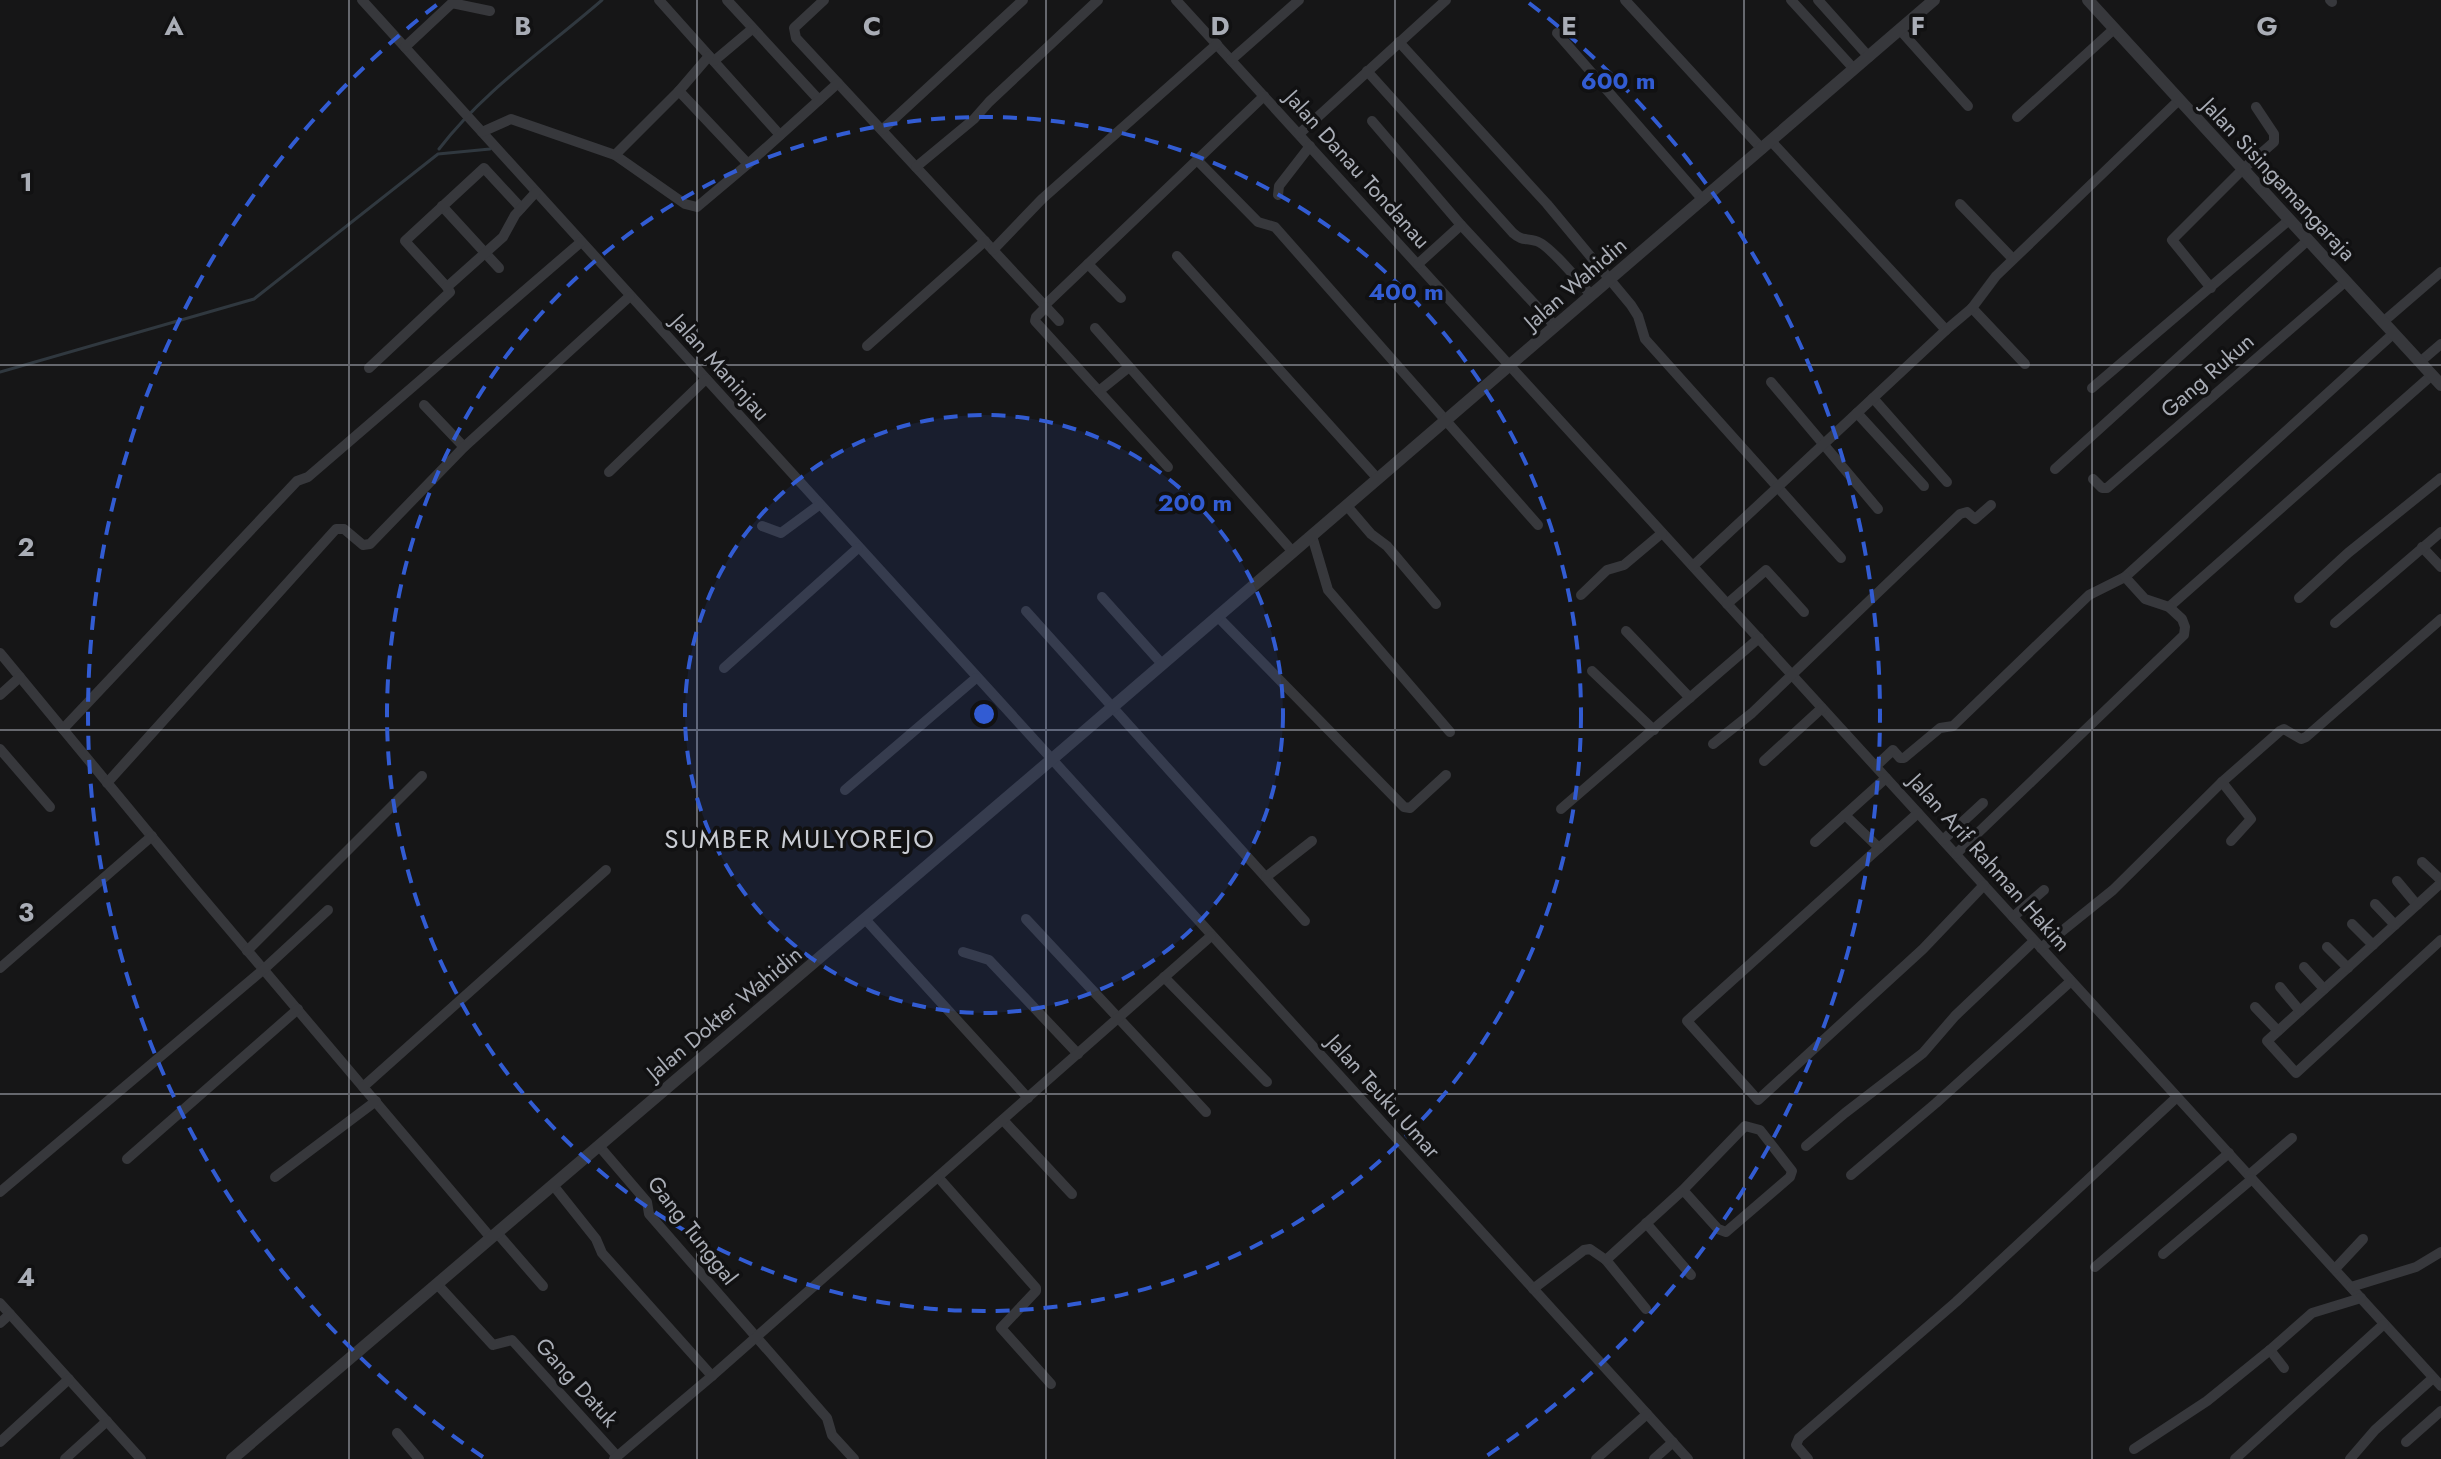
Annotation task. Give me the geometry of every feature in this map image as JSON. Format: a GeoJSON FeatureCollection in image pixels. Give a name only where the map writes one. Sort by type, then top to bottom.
{"type":"FeatureCollection","features":[{"type":"Feature","properties":{"kind":"street","name":"Jalan Maninjau"},"geometry":{"type":"LineString","coordinates":[[362,0],[1051,760]]}},
{"type":"Feature","properties":{"kind":"street"},"geometry":{"type":"LineString","coordinates":[[659,0],[780,135]]}},
{"type":"Feature","properties":{"kind":"street"},"geometry":{"type":"LineString","coordinates":[[727,0],[819,100]]}},
{"type":"Feature","properties":{"kind":"street"},"geometry":{"type":"LineString","coordinates":[[824,0],[797,24],[793,31],[796,38],[1059,321]]}},
{"type":"Feature","properties":{"kind":"street"},"geometry":{"type":"LineString","coordinates":[[882,130],[1023,0]]}},
{"type":"Feature","properties":{"kind":"street"},"geometry":{"type":"LineString","coordinates":[[916,167],[974,119],[1098,0]]}},
{"type":"Feature","properties":{"kind":"street","name":"Jalan Danau Tondanau"},"geometry":{"type":"LineString","coordinates":[[1176,0],[1510,365]]}},
{"type":"Feature","properties":{"kind":"street"},"geometry":{"type":"LineString","coordinates":[[1231,60],[1299,0]]}},
{"type":"Feature","properties":{"kind":"street"},"geometry":{"type":"LineString","coordinates":[[1299,134],[1446,0]]}},
{"type":"Feature","properties":{"kind":"street"},"geometry":{"type":"LineString","coordinates":[[1625,0],[1946,330]]}},
{"type":"Feature","properties":{"kind":"street"},"geometry":{"type":"LineString","coordinates":[[1791,0],[1854,69]]}},
{"type":"Feature","properties":{"kind":"street"},"geometry":{"type":"LineString","coordinates":[[1818,0],[1869,57]]}},
{"type":"Feature","properties":{"kind":"street","name":"Jalan Wahidin"},"geometry":{"type":"LineString","coordinates":[[1242,596],[1934,0]]}},
{"type":"Feature","properties":{"kind":"street","name":"Jalan Sisingamangaraja"},"geometry":{"type":"LineString","coordinates":[[2088,0],[2436,380]]}},
{"type":"Feature","properties":{"kind":"street"},"geometry":{"type":"LineString","coordinates":[[405,47],[452,3],[490,11]]}},
{"type":"Feature","properties":{"kind":"street"},"geometry":{"type":"LineString","coordinates":[[615,155],[712,58],[752,29]]}},
{"type":"Feature","properties":{"kind":"street"},"geometry":{"type":"LineString","coordinates":[[2017,117],[2114,29]]}},
{"type":"Feature","properties":{"kind":"street"},"geometry":{"type":"LineString","coordinates":[[1900,30],[1968,106]]}},
{"type":"Feature","properties":{"kind":"street"},"geometry":{"type":"LineString","coordinates":[[1557,33],[1703,200]]}},
{"type":"Feature","properties":{"kind":"street"},"geometry":{"type":"LineString","coordinates":[[1399,42],[1547,204],[1638,316],[1645,339],[1841,558]]}},
{"type":"Feature","properties":{"kind":"street"},"geometry":{"type":"LineString","coordinates":[[867,346],[989,245],[1217,44]]}},
{"type":"Feature","properties":{"kind":"street"},"geometry":{"type":"LineString","coordinates":[[1367,71],[1513,233],[1521,240],[1536,241],[1551,252],[1591,295]]}},
{"type":"Feature","properties":{"kind":"street"},"geometry":{"type":"LineString","coordinates":[[485,136],[511,119],[615,155],[693,207],[703,204],[838,83]]}},
{"type":"Feature","properties":{"kind":"street"},"geometry":{"type":"LineString","coordinates":[[679,91],[748,164]]}},
{"type":"Feature","properties":{"kind":"street"},"geometry":{"type":"LineString","coordinates":[[1168,467],[1035,321],[1036,317],[1264,96]]}},
{"type":"Feature","properties":{"kind":"street"},"geometry":{"type":"LineString","coordinates":[[1693,566],[1972,308],[1996,276],[2179,100]]}},
{"type":"Feature","properties":{"kind":"street"},"geometry":{"type":"LineString","coordinates":[[2211,288],[2172,240],[2276,138],[2256,107]]}},
{"type":"Feature","properties":{"kind":"street"},"geometry":{"type":"LineString","coordinates":[[1372,121],[1461,225],[1555,326]]}},
{"type":"Feature","properties":{"kind":"street"},"geometry":{"type":"LineString","coordinates":[[1278,195],[1279,186],[1310,146]]}},
{"type":"Feature","properties":{"kind":"street"},"geometry":{"type":"LineString","coordinates":[[487,171],[504,156]]}},
{"type":"Feature","properties":{"kind":"street"},"geometry":{"type":"LineString","coordinates":[[1197,160],[1258,222],[1275,227],[1538,525]]}},
{"type":"Feature","properties":{"kind":"street"},"geometry":{"type":"LineString","coordinates":[[369,368],[450,292],[405,241],[484,168],[521,208]]}},
{"type":"Feature","properties":{"kind":"street"},"geometry":{"type":"LineString","coordinates":[[447,287],[503,237],[521,208],[536,192]]}},
{"type":"Feature","properties":{"kind":"street"},"geometry":{"type":"LineString","coordinates":[[1960,204],[2013,259]]}},
{"type":"Feature","properties":{"kind":"street"},"geometry":{"type":"LineString","coordinates":[[442,206],[499,268]]}},
{"type":"Feature","properties":{"kind":"street"},"geometry":{"type":"LineString","coordinates":[[2092,388],[2289,220]]}},
{"type":"Feature","properties":{"kind":"street"},"geometry":{"type":"LineString","coordinates":[[1418,264],[1461,225]]}},
{"type":"Feature","properties":{"kind":"street"},"geometry":{"type":"LineString","coordinates":[[2055,469],[2308,240]]}},
{"type":"Feature","properties":{"kind":"street"},"geometry":{"type":"LineString","coordinates":[[63,729],[297,481],[308,477],[581,242]]}},
{"type":"Feature","properties":{"kind":"street"},"geometry":{"type":"LineString","coordinates":[[1177,256],[1378,479]]}},
{"type":"Feature","properties":{"kind":"street"},"geometry":{"type":"LineString","coordinates":[[1088,264],[1121,298]]}},
{"type":"Feature","properties":{"kind":"street"},"geometry":{"type":"LineString","coordinates":[[2383,322],[2441,272]]}},
{"type":"Feature","properties":{"kind":"street","name":"Gang Rukun"},"geometry":{"type":"LineString","coordinates":[[2093,479],[2102,488],[2107,488],[2346,281]]}},
{"type":"Feature","properties":{"kind":"street"},"geometry":{"type":"LineString","coordinates":[[107,783],[336,529],[344,529],[366,546],[464,447],[630,296]]}},
{"type":"Feature","properties":{"kind":"street"},"geometry":{"type":"LineString","coordinates":[[1972,308],[2025,364]]}},
{"type":"Feature","properties":{"kind":"street"},"geometry":{"type":"LineString","coordinates":[[1095,328],[1293,552]]}},
{"type":"Feature","properties":{"kind":"street"},"geometry":{"type":"LineString","coordinates":[[1876,766],[1892,751],[1904,758],[1940,728],[1953,726],[2089,595],[2125,577],[2394,333]]}},
{"type":"Feature","properties":{"kind":"street"},"geometry":{"type":"LineString","coordinates":[[2420,362],[2441,344]]}},
{"type":"Feature","properties":{"kind":"street","name":"Jalan Arif Rahman Hakim"},"geometry":{"type":"LineString","coordinates":[[1510,365],[2437,1382]]}},
{"type":"Feature","properties":{"kind":"street"},"geometry":{"type":"LineString","coordinates":[[1099,391],[1129,367]]}},
{"type":"Feature","properties":{"kind":"street"},"geometry":{"type":"LineString","coordinates":[[609,472],[706,379]]}},
{"type":"Feature","properties":{"kind":"street"},"geometry":{"type":"LineString","coordinates":[[2169,607],[2436,380]]}},
{"type":"Feature","properties":{"kind":"street"},"geometry":{"type":"LineString","coordinates":[[1771,382],[1878,509]]}},
{"type":"Feature","properties":{"kind":"street"},"geometry":{"type":"LineString","coordinates":[[1873,398],[1947,482]]}},
{"type":"Feature","properties":{"kind":"street"},"geometry":{"type":"LineString","coordinates":[[424,405],[464,447]]}},
{"type":"Feature","properties":{"kind":"street"},"geometry":{"type":"LineString","coordinates":[[1857,413],[1924,486]]}},
{"type":"Feature","properties":{"kind":"street"},"geometry":{"type":"LineString","coordinates":[[2299,598],[2348,553],[2441,478]]}},
{"type":"Feature","properties":{"kind":"street"},"geometry":{"type":"LineString","coordinates":[[762,526],[781,533],[819,505]]}},
{"type":"Feature","properties":{"kind":"street"},"geometry":{"type":"LineString","coordinates":[[1713,744],[1752,713],[1841,631],[1960,514],[1967,512],[1975,519],[1991,505]]}},
{"type":"Feature","properties":{"kind":"street"},"geometry":{"type":"LineString","coordinates":[[1347,506],[1371,534],[1387,546],[1436,604]]}},
{"type":"Feature","properties":{"kind":"street"},"geometry":{"type":"LineString","coordinates":[[2335,623],[2441,532]]}},
{"type":"Feature","properties":{"kind":"street"},"geometry":{"type":"LineString","coordinates":[[1581,595],[1607,570],[1624,565],[1662,533]]}},
{"type":"Feature","properties":{"kind":"street"},"geometry":{"type":"LineString","coordinates":[[1312,536],[1328,590],[1450,732]]}},
{"type":"Feature","properties":{"kind":"street"},"geometry":{"type":"LineString","coordinates":[[2422,547],[2441,567]]}},
{"type":"Feature","properties":{"kind":"street"},"geometry":{"type":"LineString","coordinates":[[724,668],[858,548]]}},
{"type":"Feature","properties":{"kind":"street"},"geometry":{"type":"LineString","coordinates":[[1727,604],[1766,570],[1804,612]]}},
{"type":"Feature","properties":{"kind":"street"},"geometry":{"type":"LineString","coordinates":[[1956,854],[2184,635],[2182,619],[2169,607],[2145,599],[2125,577]]}},
{"type":"Feature","properties":{"kind":"street","name":"Jalan Dokter Wahidin"},"geometry":{"type":"LineString","coordinates":[[232,1459],[1242,596]]}},
{"type":"Feature","properties":{"kind":"street"},"geometry":{"type":"LineString","coordinates":[[1102,597],[1162,664]]}},
{"type":"Feature","properties":{"kind":"street"},"geometry":{"type":"LineString","coordinates":[[1026,611],[1305,921]]}},
{"type":"Feature","properties":{"kind":"street"},"geometry":{"type":"LineString","coordinates":[[1218,617],[1404,807],[1410,808],[1446,775]]}},
{"type":"Feature","properties":{"kind":"street"},"geometry":{"type":"LineString","coordinates":[[1806,1146],[1923,1053],[1955,1016],[2038,944],[2113,890],[2222,782],[2280,731],[2284,729],[2301,739],[2306,737],[2441,619]]}},
{"type":"Feature","properties":{"kind":"street"},"geometry":{"type":"LineString","coordinates":[[1626,631],[1690,698]]}},
{"type":"Feature","properties":{"kind":"street"},"geometry":{"type":"LineString","coordinates":[[1561,809],[1759,638]]}},
{"type":"Feature","properties":{"kind":"street"},"geometry":{"type":"LineString","coordinates":[[0,653],[363,1087],[543,1286]]}},
{"type":"Feature","properties":{"kind":"street"},"geometry":{"type":"LineString","coordinates":[[1592,671],[1654,730]]}},
{"type":"Feature","properties":{"kind":"street"},"geometry":{"type":"LineString","coordinates":[[0,695],[20,677]]}},
{"type":"Feature","properties":{"kind":"street"},"geometry":{"type":"LineString","coordinates":[[845,790],[976,678]]}},
{"type":"Feature","properties":{"kind":"street"},"geometry":{"type":"LineString","coordinates":[[1764,761],[1822,708]]}},
{"type":"Feature","properties":{"kind":"street"},"geometry":{"type":"LineString","coordinates":[[0,749],[50,807]]}},
{"type":"Feature","properties":{"kind":"street","name":"Jalan Teuku Umar"},"geometry":{"type":"LineString","coordinates":[[1051,760],[1688,1459]]}},
{"type":"Feature","properties":{"kind":"street"},"geometry":{"type":"LineString","coordinates":[[247,951],[422,776]]}},
{"type":"Feature","properties":{"kind":"street"},"geometry":{"type":"LineString","coordinates":[[1815,842],[1886,778]]}},
{"type":"Feature","properties":{"kind":"street"},"geometry":{"type":"LineString","coordinates":[[2222,782],[2251,819],[2231,841]]}},
{"type":"Feature","properties":{"kind":"street"},"geometry":{"type":"LineString","coordinates":[[1943,840],[1983,803]]}},
{"type":"Feature","properties":{"kind":"street"},"geometry":{"type":"LineString","coordinates":[[1918,813],[1687,1021],[1758,1100],[1923,949],[1984,885]]}},
{"type":"Feature","properties":{"kind":"street"},"geometry":{"type":"LineString","coordinates":[[1845,815],[1879,848]]}},
{"type":"Feature","properties":{"kind":"street"},"geometry":{"type":"LineString","coordinates":[[0,968],[152,836]]}},
{"type":"Feature","properties":{"kind":"street"},"geometry":{"type":"LineString","coordinates":[[1266,877],[1312,841]]}},
{"type":"Feature","properties":{"kind":"street"},"geometry":{"type":"LineString","coordinates":[[2422,862],[2441,882],[2267,1041],[2296,1073],[2441,940]]}},
{"type":"Feature","properties":{"kind":"street"},"geometry":{"type":"LineString","coordinates":[[363,1087],[606,870]]}},
{"type":"Feature","properties":{"kind":"street"},"geometry":{"type":"LineString","coordinates":[[2397,881],[2417,905]]}},
{"type":"Feature","properties":{"kind":"street"},"geometry":{"type":"LineString","coordinates":[[2013,917],[2044,890]]}},
{"type":"Feature","properties":{"kind":"street"},"geometry":{"type":"LineString","coordinates":[[2375,904],[2395,925]]}},
{"type":"Feature","properties":{"kind":"street"},"geometry":{"type":"LineString","coordinates":[[0,1192],[264,969],[328,910]]}},
{"type":"Feature","properties":{"kind":"street"},"geometry":{"type":"LineString","coordinates":[[865,919],[1028,1098]]}},
{"type":"Feature","properties":{"kind":"street"},"geometry":{"type":"LineString","coordinates":[[1026,919],[1206,1112]]}},
{"type":"Feature","properties":{"kind":"street"},"geometry":{"type":"LineString","coordinates":[[2352,924],[2373,945]]}},
{"type":"Feature","properties":{"kind":"street"},"geometry":{"type":"LineString","coordinates":[[616,1458],[1211,936]]}},
{"type":"Feature","properties":{"kind":"street"},"geometry":{"type":"LineString","coordinates":[[2327,947],[2348,968]]}},
{"type":"Feature","properties":{"kind":"street"},"geometry":{"type":"LineString","coordinates":[[963,952],[989,960],[1078,1054]]}},
{"type":"Feature","properties":{"kind":"street"},"geometry":{"type":"LineString","coordinates":[[2304,967],[2324,989]]}},
{"type":"Feature","properties":{"kind":"street"},"geometry":{"type":"LineString","coordinates":[[1164,977],[1267,1082]]}},
{"type":"Feature","properties":{"kind":"street"},"geometry":{"type":"LineString","coordinates":[[1851,1175],[2071,981]]}},
{"type":"Feature","properties":{"kind":"street"},"geometry":{"type":"LineString","coordinates":[[2280,987],[2300,1011]]}},
{"type":"Feature","properties":{"kind":"street"},"geometry":{"type":"LineString","coordinates":[[2255,1007],[2278,1031]]}},
{"type":"Feature","properties":{"kind":"street"},"geometry":{"type":"LineString","coordinates":[[127,1159],[298,1009]]}},
{"type":"Feature","properties":{"kind":"street"},"geometry":{"type":"LineString","coordinates":[[1808,1459],[1796,1445],[1799,1438],[1956,1302],[2177,1097]]}},
{"type":"Feature","properties":{"kind":"street"},"geometry":{"type":"LineString","coordinates":[[275,1177],[376,1101]]}},
{"type":"Feature","properties":{"kind":"street"},"geometry":{"type":"LineString","coordinates":[[1003,1120],[1072,1194]]}},
{"type":"Feature","properties":{"kind":"street"},"geometry":{"type":"LineString","coordinates":[[1606,1260],[1683,1190],[1745,1126],[1760,1130],[1792,1171],[1790,1177],[1726,1232],[1718,1229],[1683,1190]]}},
{"type":"Feature","properties":{"kind":"street"},"geometry":{"type":"LineString","coordinates":[[2163,1254],[2292,1138]]}},
{"type":"Feature","properties":{"kind":"street","name":"Gang Tunggal"},"geometry":{"type":"LineString","coordinates":[[599,1146],[647,1202],[649,1214],[827,1418],[832,1435],[854,1459]]}},
{"type":"Feature","properties":{"kind":"street"},"geometry":{"type":"LineString","coordinates":[[2095,1267],[2229,1153]]}},
{"type":"Feature","properties":{"kind":"street"},"geometry":{"type":"LineString","coordinates":[[938,1177],[1036,1288],[1001,1328],[1051,1384]]}},
{"type":"Feature","properties":{"kind":"street"},"geometry":{"type":"LineString","coordinates":[[553,1185],[596,1239],[602,1253],[712,1376]]}},
{"type":"Feature","properties":{"kind":"street"},"geometry":{"type":"LineString","coordinates":[[1646,1223],[1691,1275]]}},
{"type":"Feature","properties":{"kind":"street"},"geometry":{"type":"LineString","coordinates":[[2335,1269],[2363,1239]]}},
{"type":"Feature","properties":{"kind":"street"},"geometry":{"type":"LineString","coordinates":[[1533,1289],[1584,1250],[1590,1249],[1606,1260],[1646,1309]]}},
{"type":"Feature","properties":{"kind":"street"},"geometry":{"type":"LineString","coordinates":[[2134,1449],[2207,1401],[2312,1313],[2416,1267],[2441,1252]]}},
{"type":"Feature","properties":{"kind":"street","name":"Gang Datuk"},"geometry":{"type":"LineString","coordinates":[[437,1284],[494,1346],[512,1340],[616,1458]]}},
{"type":"Feature","properties":{"kind":"street"},"geometry":{"type":"LineString","coordinates":[[0,1304],[141,1459]]}},
{"type":"Feature","properties":{"kind":"street"},"geometry":{"type":"LineString","coordinates":[[0,1323],[10,1314]]}},
{"type":"Feature","properties":{"kind":"street"},"geometry":{"type":"LineString","coordinates":[[2235,1459],[2384,1324]]}},
{"type":"Feature","properties":{"kind":"street"},"geometry":{"type":"LineString","coordinates":[[2270,1350],[2284,1368]]}},
{"type":"Feature","properties":{"kind":"street"},"geometry":{"type":"LineString","coordinates":[[0,1442],[69,1379]]}},
{"type":"Feature","properties":{"kind":"street"},"geometry":{"type":"LineString","coordinates":[[2350,1459],[2375,1430],[2437,1382]]}},
{"type":"Feature","properties":{"kind":"street"},"geometry":{"type":"LineString","coordinates":[[2406,1442],[2441,1411]]}},
{"type":"Feature","properties":{"kind":"street"},"geometry":{"type":"LineString","coordinates":[[1596,1459],[1647,1414]]}},
{"type":"Feature","properties":{"kind":"street"},"geometry":{"type":"LineString","coordinates":[[65,1459],[107,1421]]}},
{"type":"Feature","properties":{"kind":"street"},"geometry":{"type":"LineString","coordinates":[[397,1433],[419,1459]]}},
{"type":"Feature","properties":{"kind":"street"},"geometry":{"type":"LineString","coordinates":[[1654,1459],[1673,1442]]}},
{"type":"Feature","properties":{"kind":"waterway"},"geometry":{"type":"LineString","coordinates":[[439,149],[496,89],[602,0]]}},
{"type":"Feature","properties":{"kind":"waterway"},"geometry":{"type":"LineString","coordinates":[[0,372],[254,299],[438,154],[490,149]]}},
{"type":"Feature","properties":{"kind":"district","name":"SUMBER MULYOREJO"},"geometry":{"type":"Point","coordinates":[800,839]}}]}
